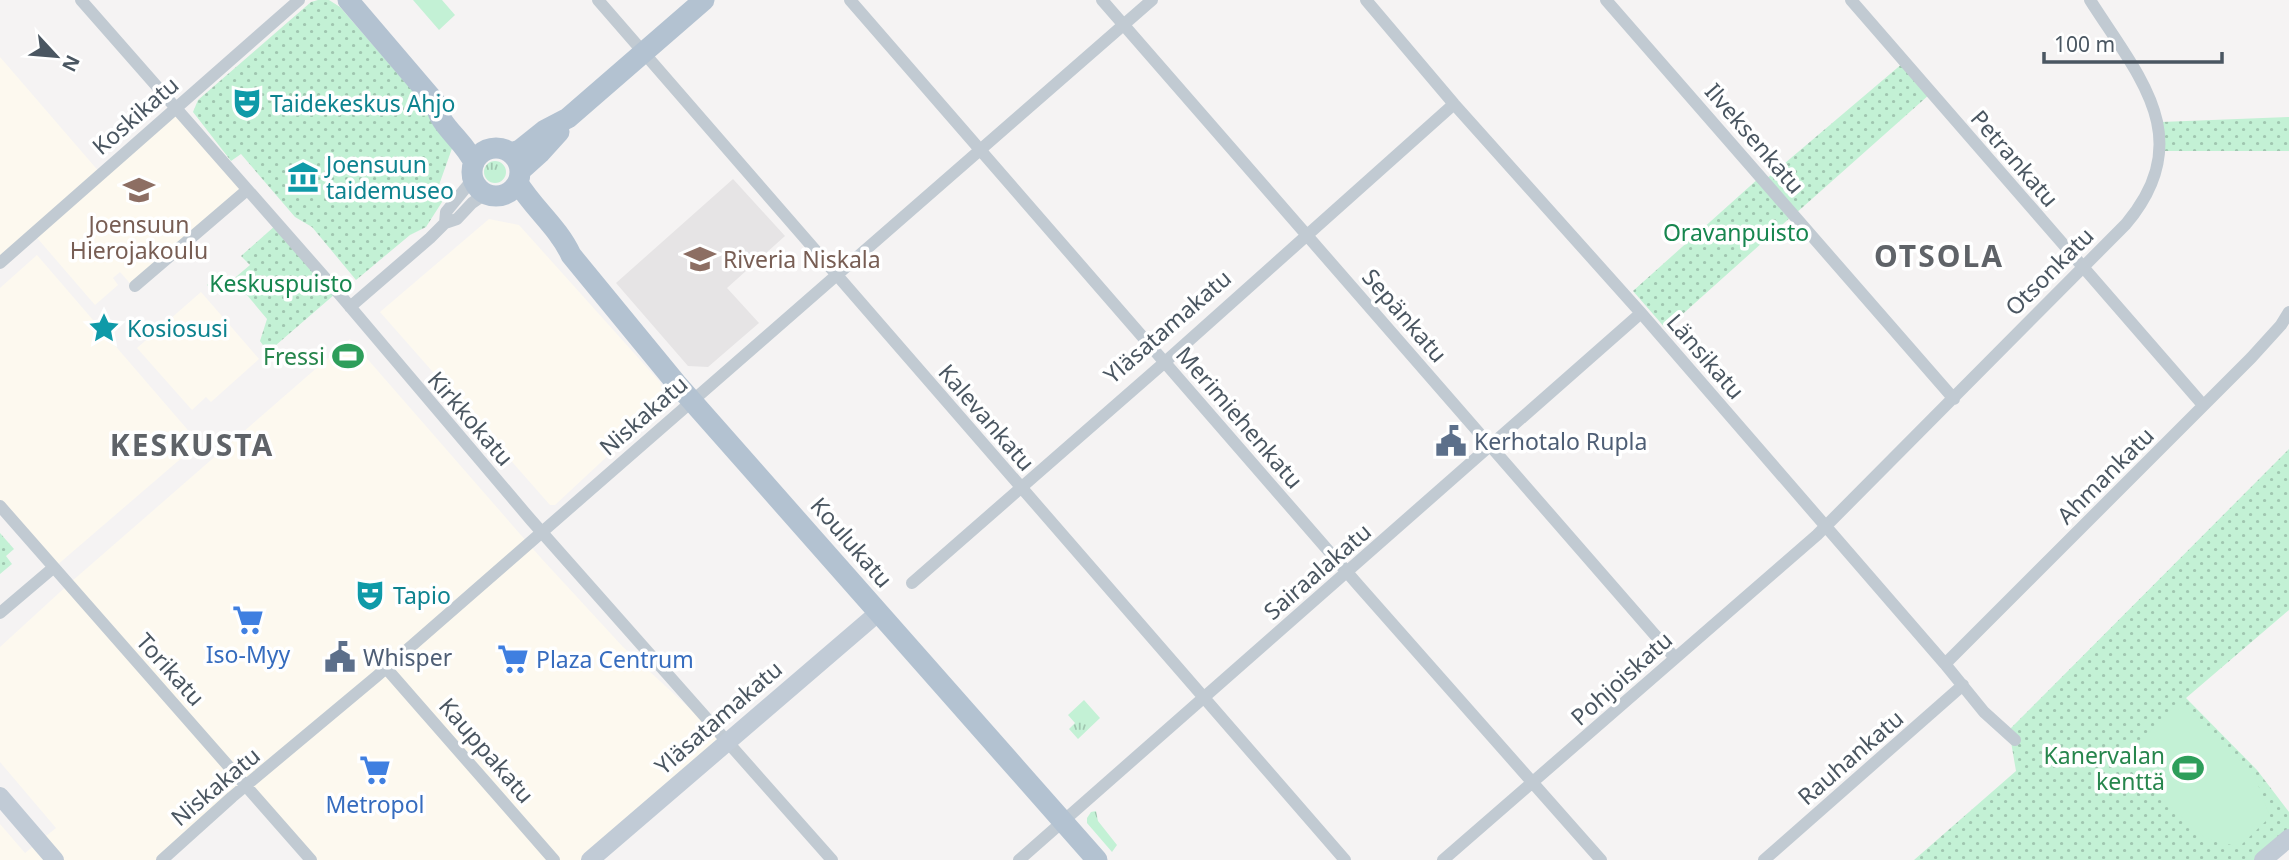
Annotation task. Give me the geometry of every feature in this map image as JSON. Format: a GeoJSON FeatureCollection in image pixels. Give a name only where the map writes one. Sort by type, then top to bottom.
{"type":"FeatureCollection","features":[{"type":"Feature","properties":{"kind":"main road","name":"Koulukatu"},"geometry":{"type":"LineString","coordinates":[[348,0],[436,103],[436,112],[466,148],[532,204],[563,237],[571,255],[615,311],[1097,860]]}},
{"type":"Feature","properties":{"kind":"main road"},"geometry":{"type":"LineString","coordinates":[[497,173],[545,130],[568,118],[704,0]]}},
{"type":"Feature","properties":{"kind":"main road","name":"Yläsatamakatu"},"geometry":{"type":"LineString","coordinates":[[590,860],[879,612]]}},
{"type":"Feature","properties":{"kind":"main road"},"geometry":{"type":"LineString","coordinates":[[0,796],[55,860]]}},
{"type":"Feature","properties":{"kind":"main road"},"geometry":{"type":"LineString","coordinates":[[2265,859],[2289,838]]}},
{"type":"Feature","properties":{"kind":"street","name":"Kirkkokatu"},"geometry":{"type":"LineString","coordinates":[[81,0],[350,307],[541,531],[832,860]]}},
{"type":"Feature","properties":{"kind":"street","name":"Koskikatu"},"geometry":{"type":"LineString","coordinates":[[0,263],[299,0]]}},
{"type":"Feature","properties":{"kind":"street","name":"Kalevankatu"},"geometry":{"type":"LineString","coordinates":[[598,0],[1345,860]]}},
{"type":"Feature","properties":{"kind":"street","name":"Merimiehenkatu"},"geometry":{"type":"LineString","coordinates":[[850,0],[1601,860]]}},
{"type":"Feature","properties":{"kind":"street","name":"Sepänkatu"},"geometry":{"type":"LineString","coordinates":[[1102,0],[1675,657]]}},
{"type":"Feature","properties":{"kind":"street","name":"Niskakatu"},"geometry":{"type":"LineString","coordinates":[[162,860],[1152,0]]}},
{"type":"Feature","properties":{"kind":"street","name":"Länsikatu"},"geometry":{"type":"LineString","coordinates":[[1366,0],[1454,104],[1826,526],[1984,712],[2015,740]]}},
{"type":"Feature","properties":{"kind":"street","name":"Ilveksenkatu"},"geometry":{"type":"LineString","coordinates":[[1606,0],[1954,399]]}},
{"type":"Feature","properties":{"kind":"street","name":"Petrankatu"},"geometry":{"type":"LineString","coordinates":[[1851,0],[2203,405]]}},
{"type":"Feature","properties":{"kind":"street","name":"Otsonkatu"},"geometry":{"type":"LineString","coordinates":[[1826,526],[1954,399],[2143,204],[2156,174],[2160,144],[2156,116],[2148,92],[2090,0]]}},
{"type":"Feature","properties":{"kind":"street","name":"Yläsatamakatu"},"geometry":{"type":"LineString","coordinates":[[912,583],[1308,236],[1454,104]]}},
{"type":"Feature","properties":{"kind":"street"},"geometry":{"type":"LineString","coordinates":[[445,223],[446,212],[497,173]]}},
{"type":"Feature","properties":{"kind":"street"},"geometry":{"type":"LineString","coordinates":[[350,307],[445,223],[457,219],[497,173]]}},
{"type":"Feature","properties":{"kind":"street"},"geometry":{"type":"LineString","coordinates":[[135,286],[247,190]]}},
{"type":"Feature","properties":{"kind":"street","name":"Ahmankatu"},"geometry":{"type":"LineString","coordinates":[[1945,664],[2251,358],[2281,325],[2289,312]]}},
{"type":"Feature","properties":{"kind":"street","name":"Sairaalakatu"},"geometry":{"type":"LineString","coordinates":[[1019,860],[1641,313]]}},
{"type":"Feature","properties":{"kind":"street","name":"Torikatu"},"geometry":{"type":"LineString","coordinates":[[0,506],[311,860]]}},
{"type":"Feature","properties":{"kind":"street","name":"Pohjoiskatu"},"geometry":{"type":"LineString","coordinates":[[1443,860],[1826,526]]}},
{"type":"Feature","properties":{"kind":"street"},"geometry":{"type":"LineString","coordinates":[[0,612],[53,568]]}},
{"type":"Feature","properties":{"kind":"street","name":"Kauppakatu"},"geometry":{"type":"LineString","coordinates":[[386,668],[554,860]]}},
{"type":"Feature","properties":{"kind":"street","name":"Rauhankatu"},"geometry":{"type":"LineString","coordinates":[[1764,860],[1963,685]]}},
{"type":"Feature","properties":{"kind":"shaded area"},"geometry":{"type":"Polygon","coordinates":[[[0,57],[101,174],[176,109],[248,194],[136,290],[120,272],[113,278],[118,285],[95,305],[32,232],[0,259],[0,57]]]}},
{"type":"Feature","properties":{"kind":"shaded area","name":"Riveria Niskala"},"geometry":{"type":"Polygon","coordinates":[[[733,179],[785,236],[727,288],[759,323],[708,367],[688,366],[616,283],[733,179]]]}},
{"type":"Feature","properties":{"kind":"shaded area"},"geometry":{"type":"Polygon","coordinates":[[[489,219],[519,225],[660,382],[663,396],[658,409],[555,505],[550,505],[380,312],[489,219]]]}},
{"type":"Feature","properties":{"kind":"shaded area"},"geometry":{"type":"Polygon","coordinates":[[[37,255],[199,443],[56,566],[0,501],[0,288],[37,255]]]}},
{"type":"Feature","properties":{"kind":"shaded area"},"geometry":{"type":"Polygon","coordinates":[[[201,292],[259,359],[211,402],[206,397],[192,410],[137,348],[201,292]]]}},
{"type":"Feature","properties":{"kind":"shaded area"},"geometry":{"type":"Polygon","coordinates":[[[350,339],[541,558],[623,647],[724,740],[584,860],[308,860],[248,791],[167,860],[0,860],[0,824],[25,853],[56,828],[0,762],[0,647],[350,339]]]}},
{"type":"Feature","properties":{"kind":"green space"},"geometry":{"type":"Polygon","coordinates":[[[329,0],[340,7],[455,140],[439,185],[442,202],[426,227],[410,235],[356,280],[312,227],[295,217],[241,154],[231,161],[193,112],[198,100],[311,2],[329,0]]]}},
{"type":"Feature","properties":{"kind":"green space"},"geometry":{"type":"Polygon","coordinates":[[[413,0],[442,0],[455,15],[439,30],[413,0]]]}},
{"type":"Feature","properties":{"kind":"green space","name":"Oravanpuisto"},"geometry":{"type":"Polygon","coordinates":[[[1903,63],[1930,94],[1795,214],[1765,180],[1903,63]]]}},
{"type":"Feature","properties":{"kind":"green space"},"geometry":{"type":"Polygon","coordinates":[[[2289,117],[2289,151],[2163,151],[2161,122],[2289,117]]]}},
{"type":"Feature","properties":{"kind":"green space"},"geometry":{"type":"Polygon","coordinates":[[[495,161],[503,164],[506,172],[503,180],[495,183],[487,180],[484,172],[487,164],[495,161]]]}},
{"type":"Feature","properties":{"kind":"green space","name":"Oravanpuisto"},"geometry":{"type":"Polygon","coordinates":[[[1759,178],[1792,216],[1666,329],[1633,291],[1759,178]]]}},
{"type":"Feature","properties":{"kind":"green space","name":"Keskuspuisto"},"geometry":{"type":"Polygon","coordinates":[[[276,225],[335,294],[268,352],[260,341],[267,319],[247,295],[214,291],[207,285],[222,272],[230,282],[250,265],[241,256],[276,225]]]}},
{"type":"Feature","properties":{"kind":"green space"},"geometry":{"type":"Polygon","coordinates":[[[2289,449],[2289,610],[2186,698],[2257,770],[2289,812],[2289,831],[2254,860],[1914,860],[2016,771],[2009,730],[2289,449]]]}},
{"type":"Feature","properties":{"kind":"green space"},"geometry":{"type":"Polygon","coordinates":[[[0,533],[14,549],[6,556],[12,564],[0,574],[0,533]]]}},
{"type":"Feature","properties":{"kind":"green space"},"geometry":{"type":"Polygon","coordinates":[[[1084,700],[1100,718],[1078,739],[1069,729],[1075,723],[1068,715],[1084,700]]]}},
{"type":"Feature","properties":{"kind":"green space","name":"Kanervalan kenttä"},"geometry":{"type":"Polygon","coordinates":[[[2179,701],[2254,774],[2270,817],[2239,847],[2205,838],[2121,762],[2179,701]]]}},
{"type":"Feature","properties":{"kind":"green space"},"geometry":{"type":"Polygon","coordinates":[[[1096,811],[1098,821],[1117,845],[1112,852],[1087,823],[1091,812],[1096,811]]]}},
{"type":"Feature","properties":{"kind":"place","name":"Taidekeskus Ahjo"},"geometry":{"type":"Point","coordinates":[247,103]}},
{"type":"Feature","properties":{"kind":"place","name":"Joensuun taidemuseo"},"geometry":{"type":"Point","coordinates":[303,177]}},
{"type":"Feature","properties":{"kind":"place","name":"Joensuun Hierojakoulu"},"geometry":{"type":"Point","coordinates":[139,190]}},
{"type":"Feature","properties":{"kind":"place","name":"Riveria Niskala"},"geometry":{"type":"Point","coordinates":[700,259]}},
{"type":"Feature","properties":{"kind":"place","name":"Kosiosusi"},"geometry":{"type":"Point","coordinates":[104,328]}},
{"type":"Feature","properties":{"kind":"place","name":"Fressi"},"geometry":{"type":"Point","coordinates":[348,356]}},
{"type":"Feature","properties":{"kind":"place","name":"Kerhotalo Rupla"},"geometry":{"type":"Point","coordinates":[1451,441]}},
{"type":"Feature","properties":{"kind":"place","name":"Tapio"},"geometry":{"type":"Point","coordinates":[370,595]}},
{"type":"Feature","properties":{"kind":"place","name":"Iso-Myy"},"geometry":{"type":"Point","coordinates":[248,620]}},
{"type":"Feature","properties":{"kind":"place","name":"Whisper"},"geometry":{"type":"Point","coordinates":[340,657]}},
{"type":"Feature","properties":{"kind":"place","name":"Plaza Centrum"},"geometry":{"type":"Point","coordinates":[513,659]}},
{"type":"Feature","properties":{"kind":"place","name":"Kanervalan kenttä"},"geometry":{"type":"Point","coordinates":[2188,768]}},
{"type":"Feature","properties":{"kind":"place","name":"Metropol"},"geometry":{"type":"Point","coordinates":[375,770]}},
{"type":"Feature","properties":{"kind":"district","name":"OTSOLA"},"geometry":{"type":"Point","coordinates":[1939,255]}},
{"type":"Feature","properties":{"kind":"district","name":"KESKUSTA"},"geometry":{"type":"Point","coordinates":[192,444]}}]}
